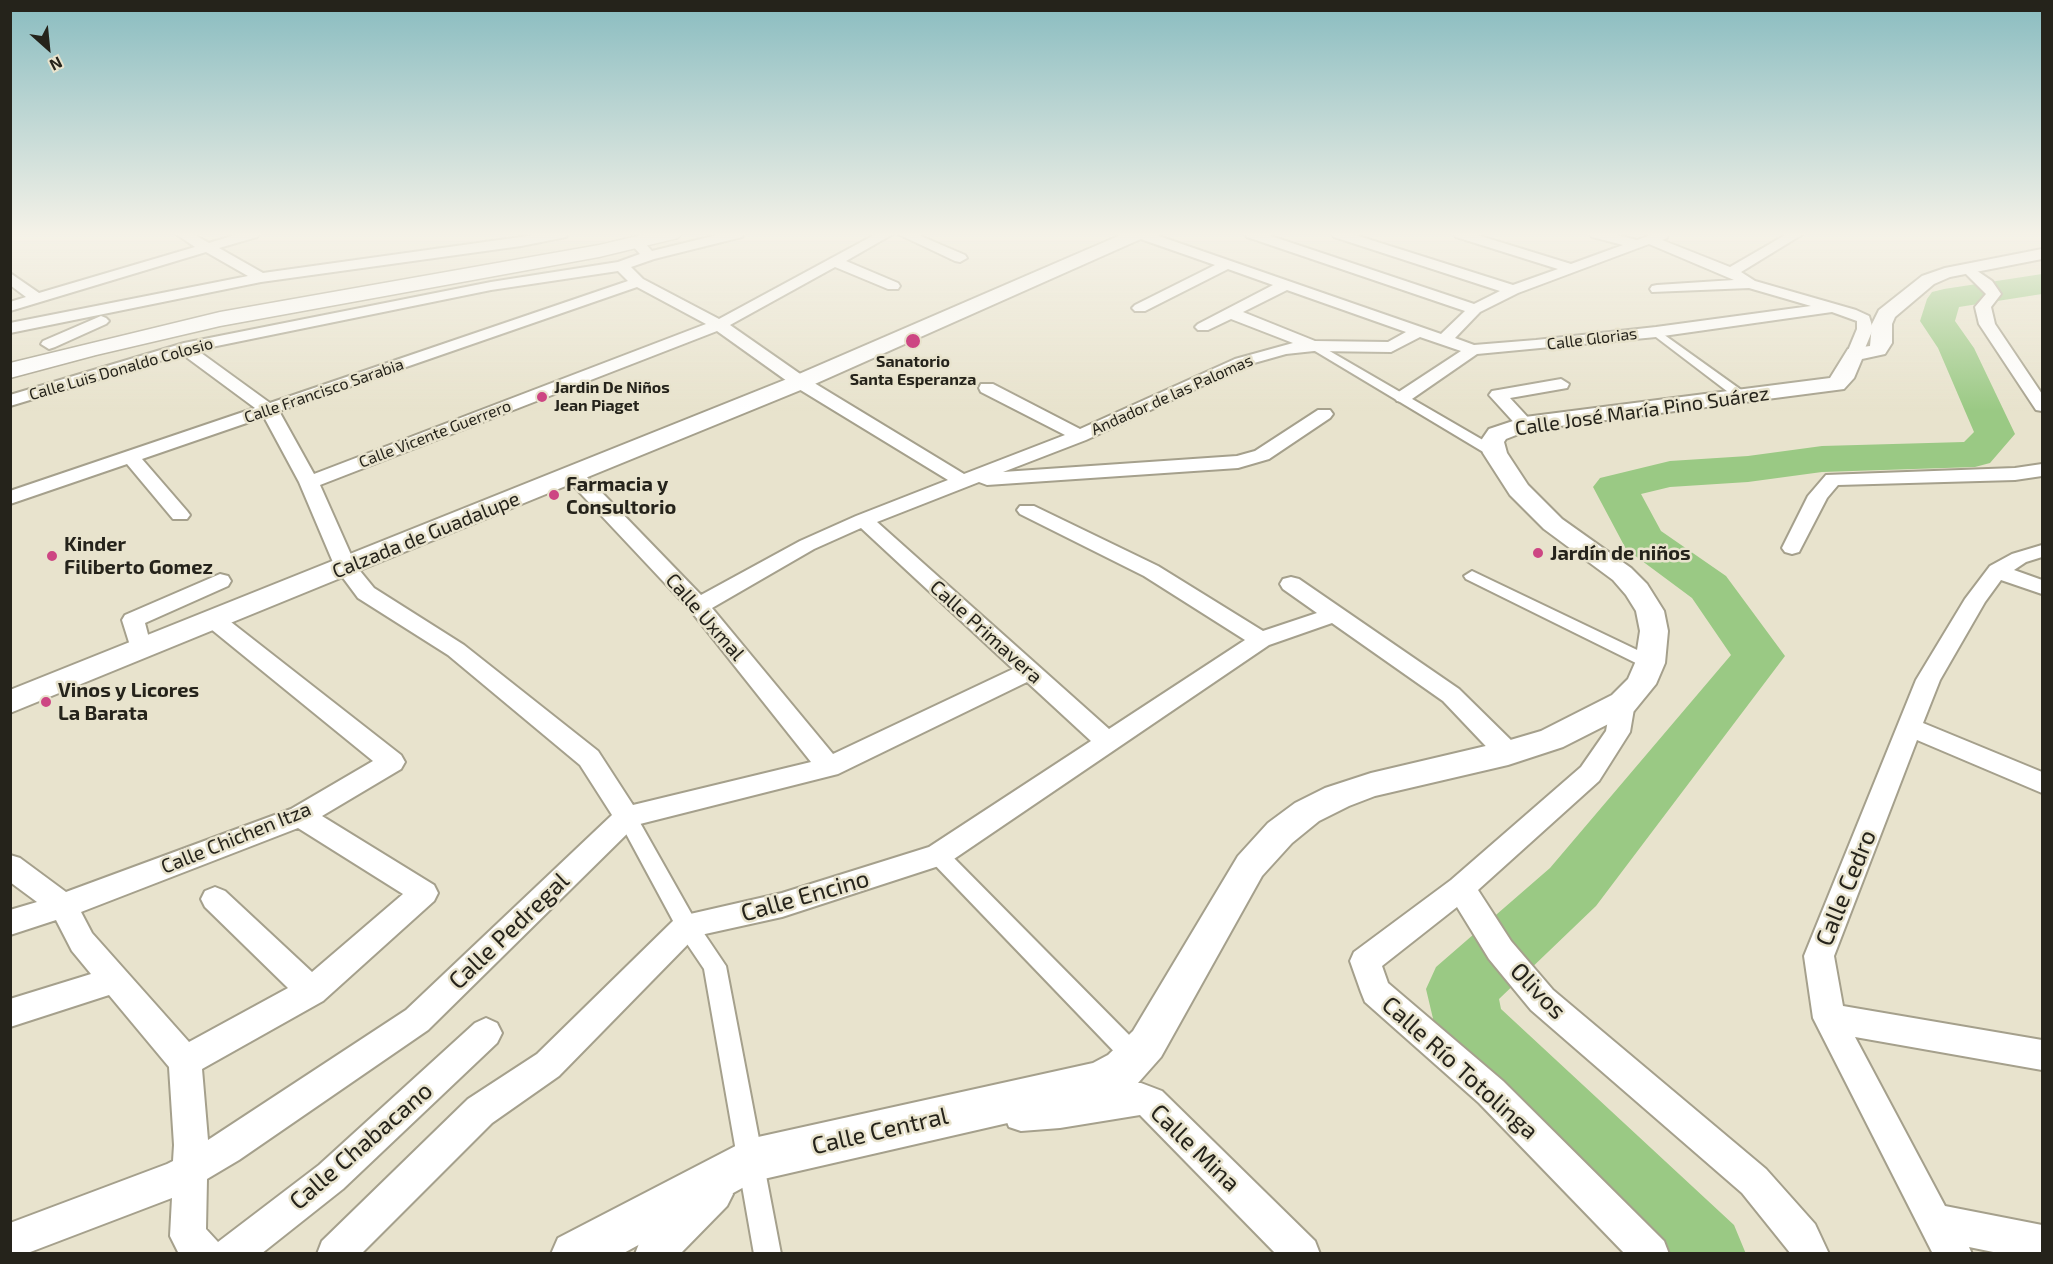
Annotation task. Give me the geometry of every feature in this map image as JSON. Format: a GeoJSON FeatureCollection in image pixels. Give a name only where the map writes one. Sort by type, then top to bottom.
{"type":"FeatureCollection","features":[{"type":"Feature","properties":{"kind":"highway"},"geometry":{"type":"LineString","coordinates":[[10,353],[215,306],[289,293]]}},
{"type":"Feature","properties":{"kind":"highway"},"geometry":{"type":"LineString","coordinates":[[10,371],[91,348],[220,319],[377,293]]}},
{"type":"Feature","properties":{"kind":"street"},"geometry":{"type":"LineString","coordinates":[[30,293],[37,299]]}},
{"type":"Feature","properties":{"kind":"street"},"geometry":{"type":"LineString","coordinates":[[10,307],[57,293]]}},
{"type":"Feature","properties":{"kind":"street"},"geometry":{"type":"LineString","coordinates":[[10,328],[189,293]]}},
{"type":"Feature","properties":{"kind":"street","name":"Calle Luis Donaldo Colosio"},"geometry":{"type":"LineString","coordinates":[[10,401],[184,348],[455,293]]}},
{"type":"Feature","properties":{"kind":"street","name":"Calle Francisco Sarabia"},"geometry":{"type":"LineString","coordinates":[[10,498],[606,293]]}},
{"type":"Feature","properties":{"kind":"street"},"geometry":{"type":"LineString","coordinates":[[659,293],[719,325],[800,382],[962,481],[1238,462],[1262,455],[1324,414]]}},
{"type":"Feature","properties":{"kind":"street","name":"Calle Vicente Guerrero"},"geometry":{"type":"LineString","coordinates":[[309,482],[719,325],[778,293]]}},
{"type":"Feature","properties":{"kind":"street","name":"Calzada de Guadalupe"},"geometry":{"type":"LineString","coordinates":[[10,702],[800,382],[1004,293]]}},
{"type":"Feature","properties":{"kind":"street"},"geometry":{"type":"LineString","coordinates":[[1140,308],[1170,293]]}},
{"type":"Feature","properties":{"kind":"street"},"geometry":{"type":"LineString","coordinates":[[1203,327],[1270,293]]}},
{"type":"Feature","properties":{"kind":"street"},"geometry":{"type":"LineString","coordinates":[[1309,293],[1422,330],[1473,350]]}},
{"type":"Feature","properties":{"kind":"street"},"geometry":{"type":"LineString","coordinates":[[1427,293],[1475,309]]}},
{"type":"Feature","properties":{"kind":"street"},"geometry":{"type":"LineString","coordinates":[[1444,339],[1475,309],[1507,293]]}},
{"type":"Feature","properties":{"kind":"street"},"geometry":{"type":"LineString","coordinates":[[1779,293],[1830,308]]}},
{"type":"Feature","properties":{"kind":"street"},"geometry":{"type":"LineString","coordinates":[[1855,353],[1869,353],[1878,350],[1882,343],[1882,324],[1886,314],[1912,293]]}},
{"type":"Feature","properties":{"kind":"street"},"geometry":{"type":"LineString","coordinates":[[1989,293],[1983,307],[1987,324],[2043,406]]}},
{"type":"Feature","properties":{"kind":"street"},"geometry":{"type":"LineString","coordinates":[[49,344],[104,320],[179,295]]}},
{"type":"Feature","properties":{"kind":"street","name":"Calle José María Pino Suárez"},"geometry":{"type":"LineString","coordinates":[[1135,1058],[1147,1044],[1250,866],[1280,833],[1307,812],[1337,797],[1371,785],[1508,753],[1552,739],[1623,703],[1641,684],[1650,663],[1654,630],[1650,611],[1637,590],[1622,574],[1537,510],[1519,490],[1495,453],[1492,442],[1497,434],[1525,424],[1836,384],[1843,378],[1865,328],[1864,319],[1830,308]]}},
{"type":"Feature","properties":{"kind":"street","name":"Calle Glorias"},"geometry":{"type":"LineString","coordinates":[[1403,397],[1473,350],[1656,332],[1830,308]]}},
{"type":"Feature","properties":{"kind":"street"},"geometry":{"type":"LineString","coordinates":[[1231,313],[1314,346],[1495,453]]}},
{"type":"Feature","properties":{"kind":"street","name":"Andador de las Palomas"},"geometry":{"type":"LineString","coordinates":[[699,606],[807,545],[863,520],[1080,436],[1241,362],[1284,349],[1314,346],[1391,347],[1422,330]]}},
{"type":"Feature","properties":{"kind":"street"},"geometry":{"type":"LineString","coordinates":[[1656,332],[1740,395]]}},
{"type":"Feature","properties":{"kind":"street"},"geometry":{"type":"LineString","coordinates":[[184,348],[269,410],[309,482],[346,567],[366,593],[456,650],[589,758],[627,817],[687,926],[715,966],[749,1161],[768,1254]]}},
{"type":"Feature","properties":{"kind":"street"},"geometry":{"type":"LineString","coordinates":[[1525,424],[1498,395],[1561,384]]}},
{"type":"Feature","properties":{"kind":"street"},"geometry":{"type":"LineString","coordinates":[[987,388],[1080,436]]}},
{"type":"Feature","properties":{"kind":"street"},"geometry":{"type":"LineString","coordinates":[[131,457],[180,515]]}},
{"type":"Feature","properties":{"kind":"street"},"geometry":{"type":"LineString","coordinates":[[1792,548],[1818,496],[1833,479],[2015,474],[2043,470]]}},
{"type":"Feature","properties":{"kind":"street","name":"Calle Uxmal"},"geometry":{"type":"LineString","coordinates":[[574,475],[699,606],[829,767]]}},
{"type":"Feature","properties":{"kind":"street"},"geometry":{"type":"LineString","coordinates":[[1027,510],[1151,571],[1262,640]]}},
{"type":"Feature","properties":{"kind":"street","name":"Calle Primavera"},"geometry":{"type":"LineString","coordinates":[[863,520],[1109,743]]}},
{"type":"Feature","properties":{"kind":"street","name":"Calle Cedro"},"geometry":{"type":"LineString","coordinates":[[1954,1254],[1934,1222],[1829,1018],[1818,956],[1911,728],[1928,680],[1977,599],[1997,571],[2019,558],[2043,551]]}},
{"type":"Feature","properties":{"kind":"street"},"geometry":{"type":"LineString","coordinates":[[1997,571],[2043,587]]}},
{"type":"Feature","properties":{"kind":"street"},"geometry":{"type":"LineString","coordinates":[[1472,576],[1650,663]]}},
{"type":"Feature","properties":{"kind":"street"},"geometry":{"type":"LineString","coordinates":[[141,650],[133,621],[220,581]]}},
{"type":"Feature","properties":{"kind":"street"},"geometry":{"type":"LineString","coordinates":[[1291,584],[1451,695],[1508,753]]}},
{"type":"Feature","properties":{"kind":"street","name":"Calle Encino"},"geometry":{"type":"LineString","coordinates":[[687,926],[782,905],[938,855],[1262,640],[1333,615]]}},
{"type":"Feature","properties":{"kind":"street","name":"Calle Chichen Itza"},"geometry":{"type":"LineString","coordinates":[[10,923],[63,906],[300,816],[392,762],[214,620]]}},
{"type":"Feature","properties":{"kind":"street"},"geometry":{"type":"LineString","coordinates":[[627,817],[829,767],[1029,671]]}},
{"type":"Feature","properties":{"kind":"street"},"geometry":{"type":"LineString","coordinates":[[1461,888],[1590,774],[1618,732],[1623,703]]}},
{"type":"Feature","properties":{"kind":"street"},"geometry":{"type":"LineString","coordinates":[[1911,728],[2043,783]]}},
{"type":"Feature","properties":{"kind":"street"},"geometry":{"type":"LineString","coordinates":[[185,1061],[312,991],[424,893],[300,816]]}},
{"type":"Feature","properties":{"kind":"street","name":"Calle Pedregal"},"geometry":{"type":"LineString","coordinates":[[10,1241],[177,1178],[227,1148],[417,1020],[627,817]]}},
{"type":"Feature","properties":{"kind":"street"},"geometry":{"type":"LineString","coordinates":[[938,855],[1135,1058]]}},
{"type":"Feature","properties":{"kind":"street"},"geometry":{"type":"LineString","coordinates":[[10,866],[63,906],[82,942],[185,1061],[191,1145],[188,1236],[204,1254]]}},
{"type":"Feature","properties":{"kind":"street","name":"Olivos"},"geometry":{"type":"LineString","coordinates":[[1461,888],[1500,950],[1542,1000],[1754,1181],[1802,1237],[1810,1254]]}},
{"type":"Feature","properties":{"kind":"street","name":"Calle Río Totolinga"},"geometry":{"type":"LineString","coordinates":[[1461,888],[1365,961],[1376,992],[1491,1092],[1651,1254]]}},
{"type":"Feature","properties":{"kind":"street"},"geometry":{"type":"LineString","coordinates":[[215,899],[312,991]]}},
{"type":"Feature","properties":{"kind":"street"},"geometry":{"type":"LineString","coordinates":[[335,1254],[480,1111],[548,1065],[687,926]]}},
{"type":"Feature","properties":{"kind":"street"},"geometry":{"type":"LineString","coordinates":[[10,1013],[115,980]]}},
{"type":"Feature","properties":{"kind":"street"},"geometry":{"type":"LineString","coordinates":[[1829,1018],[2043,1055]]}},
{"type":"Feature","properties":{"kind":"street","name":"Calle Chabacano"},"geometry":{"type":"LineString","coordinates":[[231,1254],[331,1177],[486,1033]]}},
{"type":"Feature","properties":{"kind":"street","name":"Calle Central"},"geometry":{"type":"LineString","coordinates":[[574,1254],[749,1161],[1099,1082],[1122,1069],[1135,1058]]}},
{"type":"Feature","properties":{"kind":"street","name":"Calle Mina"},"geometry":{"type":"LineString","coordinates":[[995,1104],[1023,1115],[1060,1112],[1131,1099],[1150,1102],[1302,1254]]}},
{"type":"Feature","properties":{"kind":"street"},"geometry":{"type":"LineString","coordinates":[[653,1254],[749,1161]]}},
{"type":"Feature","properties":{"kind":"street"},"geometry":{"type":"LineString","coordinates":[[1934,1222],[2043,1243]]}},
{"type":"Feature","properties":{"kind":"waterway"},"geometry":{"type":"LineString","coordinates":[[1705,1254],[1471,1027],[1461,989],[1573,887],[1759,656],[1709,587],[1642,539],[1615,487],[1670,474],[1748,469],[1822,459],[1975,454],[1995,434],[1956,348],[1937,321],[1944,299],[1983,293]]}},
{"type":"Feature","properties":{"kind":"place","name":"Sanatorio Santa Esperanza"},"geometry":{"type":"Point","coordinates":[913,341]}},
{"type":"Feature","properties":{"kind":"place","name":"Jardin De Niños Jean Piaget"},"geometry":{"type":"Point","coordinates":[542,397]}},
{"type":"Feature","properties":{"kind":"place","name":"Farmacia y Consultorio"},"geometry":{"type":"Point","coordinates":[554,495]}},
{"type":"Feature","properties":{"kind":"place","name":"Jardín de niños"},"geometry":{"type":"Point","coordinates":[1538,553]}},
{"type":"Feature","properties":{"kind":"place","name":"Kinder Filiberto Gomez"},"geometry":{"type":"Point","coordinates":[52,556]}},
{"type":"Feature","properties":{"kind":"place","name":"Vinos y Licores La Barata"},"geometry":{"type":"Point","coordinates":[46,702]}}]}
